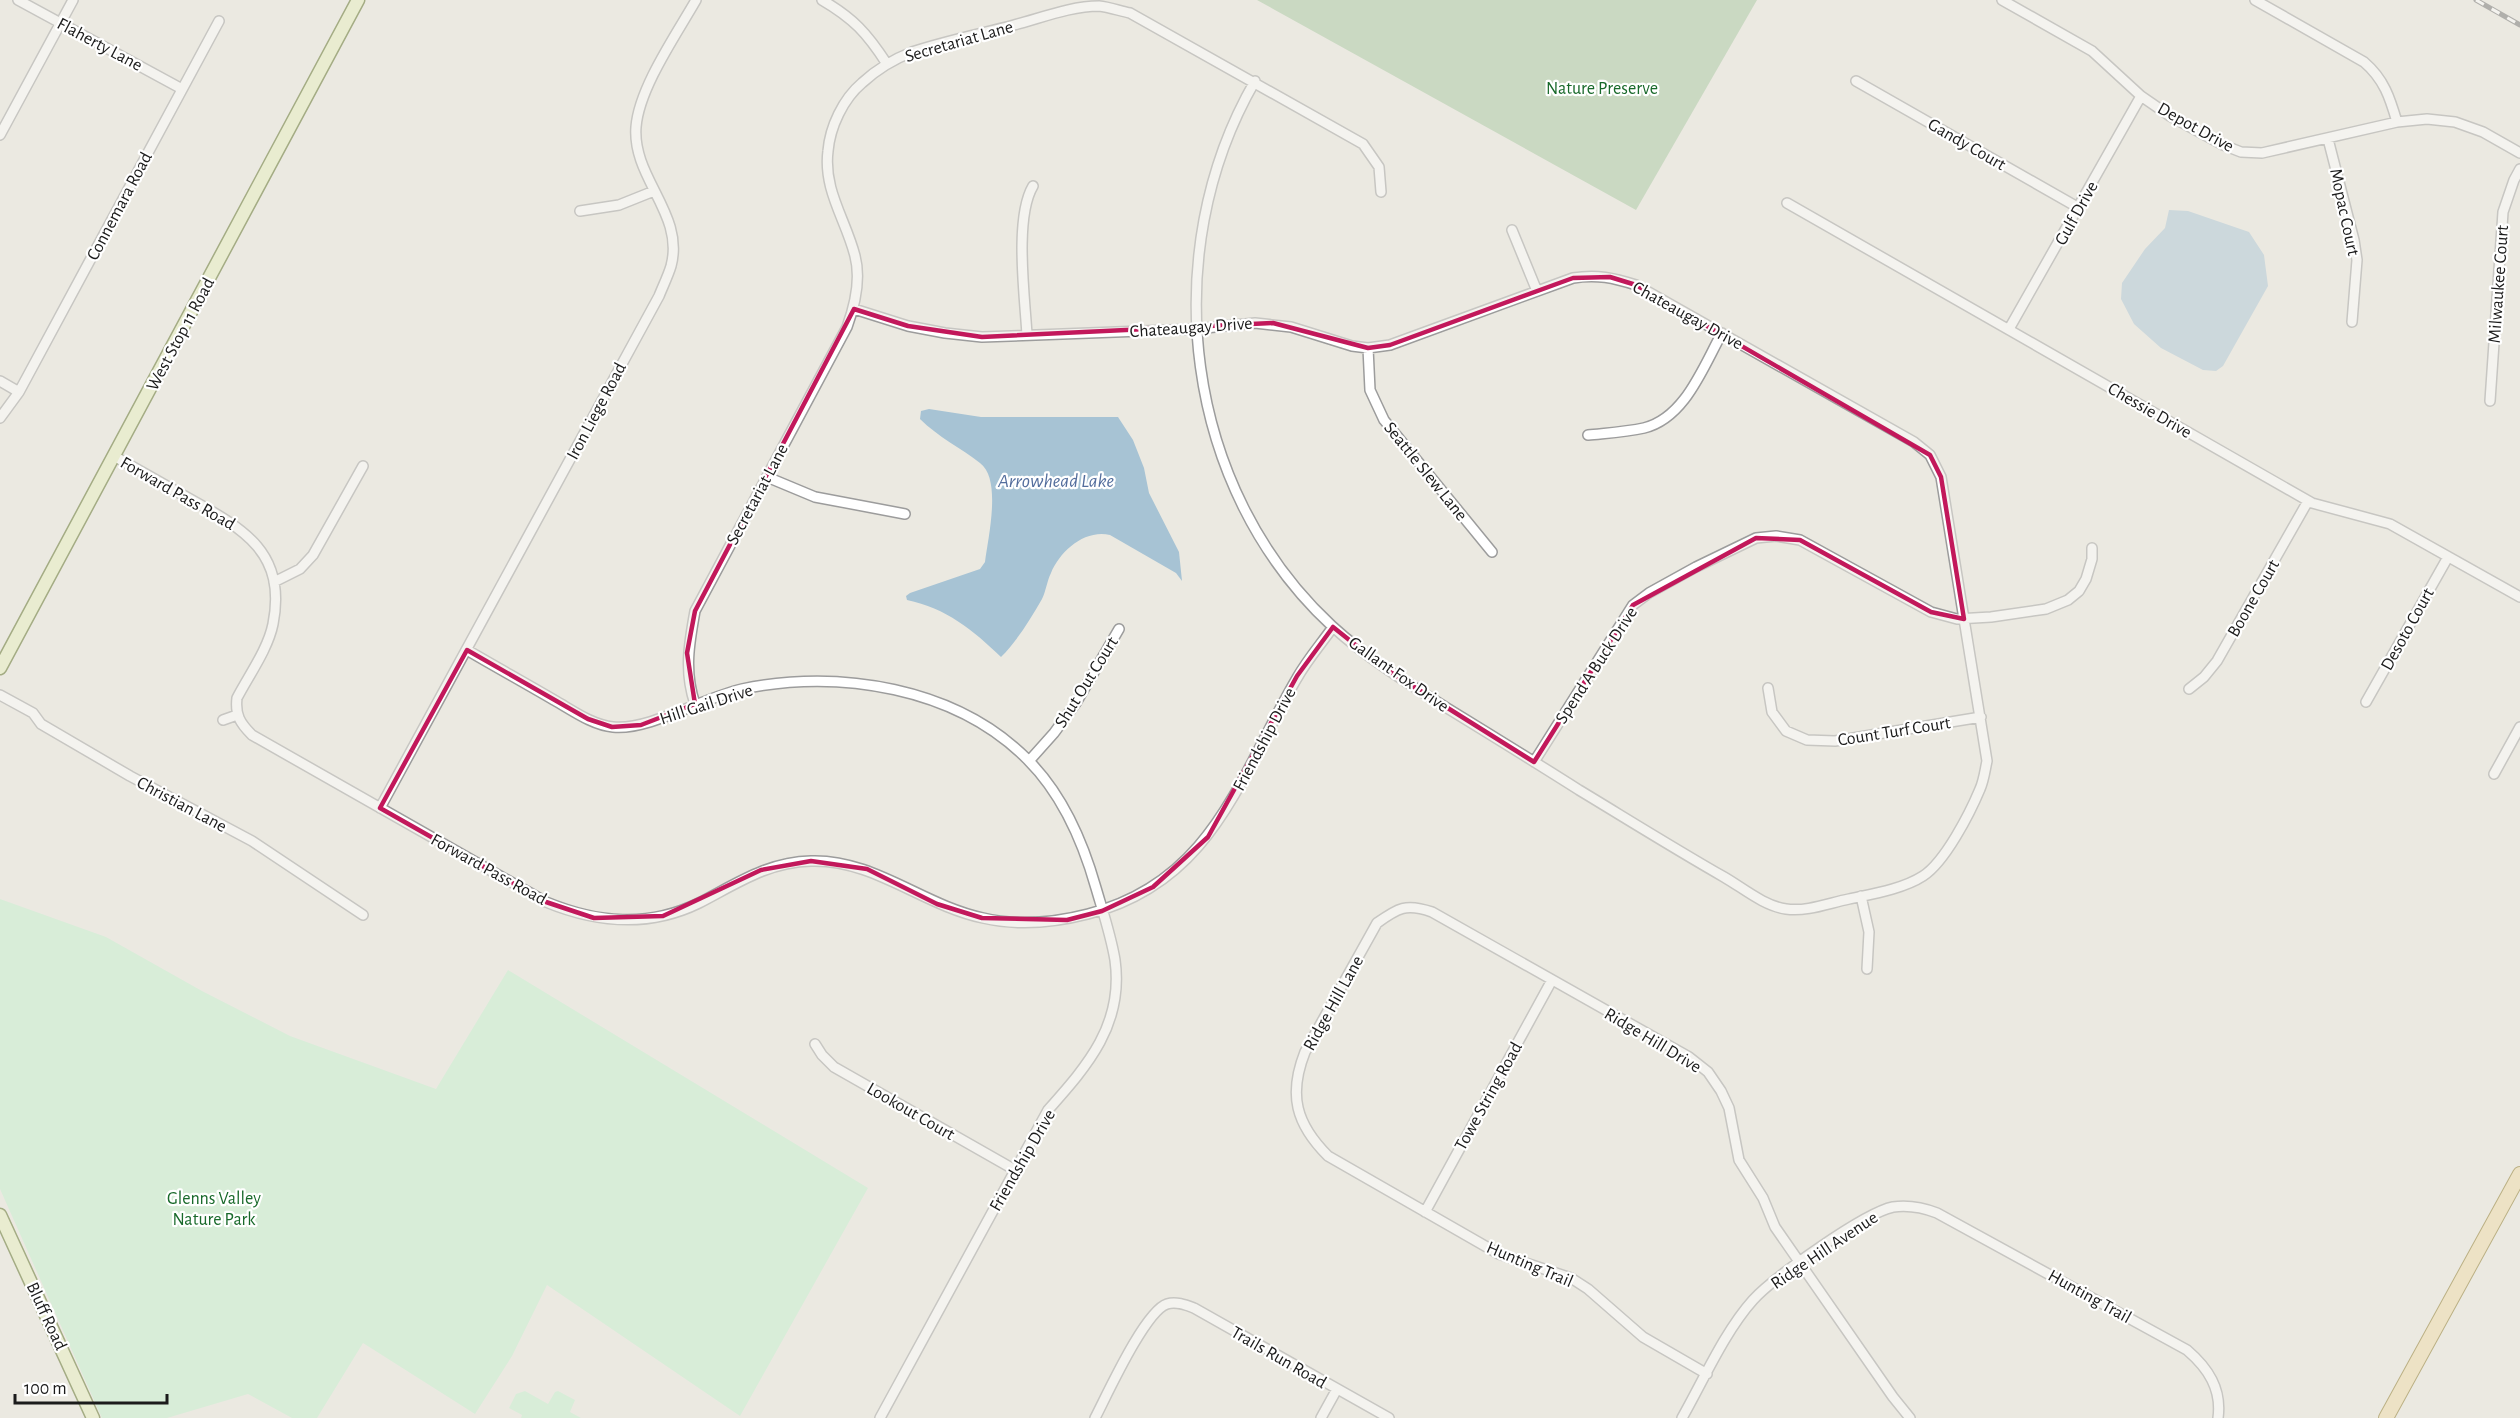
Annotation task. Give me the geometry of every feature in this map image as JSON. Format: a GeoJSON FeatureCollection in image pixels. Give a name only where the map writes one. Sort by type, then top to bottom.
{"type":"FeatureCollection","features":[{"type":"Feature","properties":{"kind":"main road","name":"West Stop 11 Road"},"geometry":{"type":"LineString","coordinates":[[0,668],[358,0]]}},
{"type":"Feature","properties":{"kind":"main road"},"geometry":{"type":"LineString","coordinates":[[2385,1418],[2520,1174]]}},
{"type":"Feature","properties":{"kind":"main road","name":"Bluff Road"},"geometry":{"type":"LineString","coordinates":[[0,1215],[93,1418]]}},
{"type":"Feature","properties":{"kind":"street","name":"Flaherty Lane"},"geometry":{"type":"LineString","coordinates":[[18,0],[182,89]]}},
{"type":"Feature","properties":{"kind":"street"},"geometry":{"type":"LineString","coordinates":[[0,135],[73,0]]}},
{"type":"Feature","properties":{"kind":"street","name":"Iron Liege Road"},"geometry":{"type":"LineString","coordinates":[[380,808],[653,306],[671,265],[673,242],[667,214],[643,170],[638,152],[636,128],[640,105],[696,0]]}},
{"type":"Feature","properties":{"kind":"street"},"geometry":{"type":"LineString","coordinates":[[822,0],[860,26],[887,64]]}},
{"type":"Feature","properties":{"kind":"street","name":"Depot Drive"},"geometry":{"type":"LineString","coordinates":[[2002,0],[2092,51],[2141,96],[2170,116],[2223,145],[2241,152],[2262,153],[2397,122],[2427,119],[2455,122],[2484,132],[2520,153]]}},
{"type":"Feature","properties":{"kind":"street"},"geometry":{"type":"LineString","coordinates":[[2255,0],[2370,67],[2386,88],[2397,122]]}},
{"type":"Feature","properties":{"kind":"street","name":"Secretariat Lane"},"geometry":{"type":"LineString","coordinates":[[695,704],[688,672],[687,653],[695,611],[847,327],[854,309],[858,275],[855,256],[831,193],[827,169],[831,132],[843,106],[860,84],[887,64],[912,52],[1070,5],[1099,6],[1130,13],[1255,81],[1363,144],[1379,167],[1381,192]]}},
{"type":"Feature","properties":{"kind":"street","name":"Connemara Road"},"geometry":{"type":"LineString","coordinates":[[0,418],[19,392],[219,21]]}},
{"type":"Feature","properties":{"kind":"street","name":"Gallant Fox Drive"},"geometry":{"type":"LineString","coordinates":[[1255,81],[1234,123],[1207,202],[1196,262],[1195,329],[1207,411],[1222,460],[1235,491],[1277,563],[1305,598],[1333,627],[1387,670],[1534,762],[1772,905],[1802,909],[1862,896]]}},
{"type":"Feature","properties":{"kind":"street","name":"Gandy Court"},"geometry":{"type":"LineString","coordinates":[[1856,81],[2079,208]]}},
{"type":"Feature","properties":{"kind":"street","name":"Gulf Drive"},"geometry":{"type":"LineString","coordinates":[[2009,329],[2141,96]]}},
{"type":"Feature","properties":{"kind":"street","name":"Mopac Court"},"geometry":{"type":"LineString","coordinates":[[2328,139],[2357,260],[2352,322]]}},
{"type":"Feature","properties":{"kind":"street","name":"Milwaukee Court"},"geometry":{"type":"LineString","coordinates":[[2490,401],[2503,212],[2520,169]]}},
{"type":"Feature","properties":{"kind":"street"},"geometry":{"type":"LineString","coordinates":[[1027,335],[1022,224],[1028,194],[1033,186]]}},
{"type":"Feature","properties":{"kind":"street"},"geometry":{"type":"LineString","coordinates":[[580,211],[619,205],[654,191]]}},
{"type":"Feature","properties":{"kind":"street","name":"Chessie Drive"},"geometry":{"type":"LineString","coordinates":[[1787,203],[2308,501],[2324,508],[2386,522],[2520,597]]}},
{"type":"Feature","properties":{"kind":"street"},"geometry":{"type":"LineString","coordinates":[[1512,230],[1537,291]]}},
{"type":"Feature","properties":{"kind":"street","name":"Chateaugay Drive"},"geometry":{"type":"LineString","coordinates":[[854,309],[909,326],[982,337],[1195,329],[1273,323],[1352,346],[1368,348],[1390,345],[1573,278],[1591,275],[1610,276],[1636,285],[1914,442],[1930,455],[1941,477],[1987,761],[1982,787],[1944,857],[1923,876],[1862,896]]}},
{"type":"Feature","properties":{"kind":"street"},"geometry":{"type":"LineString","coordinates":[[1588,435],[1646,428],[1670,416],[1685,398],[1722,333]]}},
{"type":"Feature","properties":{"kind":"street","name":"Seattle Slew Lane"},"geometry":{"type":"LineString","coordinates":[[1368,348],[1370,390],[1384,420],[1492,552]]}},
{"type":"Feature","properties":{"kind":"street"},"geometry":{"type":"LineString","coordinates":[[0,381],[19,392]]}},
{"type":"Feature","properties":{"kind":"street","name":"Forward Pass Road"},"geometry":{"type":"LineString","coordinates":[[114,456],[234,524],[256,543],[268,564],[276,596],[273,626],[237,698],[239,721],[252,735],[546,902],[594,918],[626,921],[663,916],[698,903],[761,870],[788,863],[811,861],[844,863],[867,869],[937,904],[982,918],[1039,923],[1067,920],[1102,911]]}},
{"type":"Feature","properties":{"kind":"street"},"geometry":{"type":"LineString","coordinates":[[274,582],[300,569],[313,555],[363,466]]}},
{"type":"Feature","properties":{"kind":"street"},"geometry":{"type":"LineString","coordinates":[[766,477],[814,497],[905,514]]}},
{"type":"Feature","properties":{"kind":"street","name":"Boone Court"},"geometry":{"type":"LineString","coordinates":[[2189,689],[2217,662],[2308,501]]}},
{"type":"Feature","properties":{"kind":"street","name":"Spend A Buck Drive"},"geometry":{"type":"LineString","coordinates":[[1534,762],[1633,605],[1648,593],[1686,572],[1756,538],[1776,536],[1800,540],[1931,612],[1964,619],[2046,609],[2068,600],[2079,591],[2086,579],[2092,559],[2092,548]]}},
{"type":"Feature","properties":{"kind":"street","name":"Desoto Court"},"geometry":{"type":"LineString","coordinates":[[2366,702],[2448,557]]}},
{"type":"Feature","properties":{"kind":"street","name":"Friendship Drive"},"geometry":{"type":"LineString","coordinates":[[880,1418],[1048,1110],[1085,1068],[1102,1040],[1112,1013],[1116,990],[1115,962],[1102,911],[1153,887],[1186,861],[1208,837],[1228,805],[1298,676],[1333,627]]}},
{"type":"Feature","properties":{"kind":"street","name":"Shut Out Court"},"geometry":{"type":"LineString","coordinates":[[1029,761],[1076,704],[1119,629]]}},
{"type":"Feature","properties":{"kind":"street","name":"Hill Gail Drive"},"geometry":{"type":"LineString","coordinates":[[467,650],[588,719],[612,727],[641,725],[740,690],[782,682],[834,681],[877,686],[918,696],[970,718],[1008,741],[1029,761],[1050,787],[1074,827],[1089,862],[1102,911]]}},
{"type":"Feature","properties":{"kind":"street","name":"Count Turf Court"},"geometry":{"type":"LineString","coordinates":[[1768,688],[1772,712],[1786,731],[1807,740],[1835,741],[1981,717]]}},
{"type":"Feature","properties":{"kind":"street","name":"Christian Lane"},"geometry":{"type":"LineString","coordinates":[[0,696],[33,713],[41,724],[130,776],[252,841],[363,915]]}},
{"type":"Feature","properties":{"kind":"street"},"geometry":{"type":"LineString","coordinates":[[223,720],[237,716]]}},
{"type":"Feature","properties":{"kind":"street"},"geometry":{"type":"LineString","coordinates":[[2494,774],[2520,728]]}},
{"type":"Feature","properties":{"kind":"street"},"geometry":{"type":"LineString","coordinates":[[1862,896],[1869,932],[1867,969]]}},
{"type":"Feature","properties":{"kind":"street","name":"Ridge Hill Drive"},"geometry":{"type":"LineString","coordinates":[[1400,908],[1418,907],[1432,912],[1689,1057],[1707,1072],[1721,1091],[1729,1108],[1739,1160],[1763,1198],[1775,1227],[1910,1418]]}},
{"type":"Feature","properties":{"kind":"street","name":"Ridge Hill Lane"},"geometry":{"type":"LineString","coordinates":[[1299,1114],[1295,1085],[1305,1052],[1377,923],[1400,908]]}},
{"type":"Feature","properties":{"kind":"street","name":"Towe String Road"},"geometry":{"type":"LineString","coordinates":[[1425,1212],[1552,980]]}},
{"type":"Feature","properties":{"kind":"street","name":"Lookout Court"},"geometry":{"type":"LineString","coordinates":[[815,1044],[822,1055],[834,1066],[1015,1170]]}},
{"type":"Feature","properties":{"kind":"street","name":"Hunting Trail"},"geometry":{"type":"LineString","coordinates":[[1299,1114],[1312,1139],[1328,1156],[1499,1254],[1571,1278],[1643,1337],[1707,1374]]}},
{"type":"Feature","properties":{"kind":"street","name":"Ridge Hill Avenue"},"geometry":{"type":"LineString","coordinates":[[1682,1418],[1738,1319],[1753,1300],[1778,1277],[1876,1213],[1894,1207],[1928,1209]]}},
{"type":"Feature","properties":{"kind":"street","name":"Hunting Trail"},"geometry":{"type":"LineString","coordinates":[[1928,1209],[2187,1350],[2211,1375],[2217,1393],[2218,1415]]}},
{"type":"Feature","properties":{"kind":"street","name":"Trails Run Road"},"geometry":{"type":"LineString","coordinates":[[1095,1418],[1150,1316],[1167,1304],[1181,1304],[1194,1308],[1389,1418]]}},
{"type":"Feature","properties":{"kind":"street"},"geometry":{"type":"LineString","coordinates":[[1321,1418],[1337,1389]]}},
{"type":"Feature","properties":{"kind":"highlighted area"},"geometry":{"type":"Polygon","coordinates":[[[1610,277],[1636,285],[1930,455],[1941,477],[1964,619],[1931,612],[1800,540],[1756,538],[1633,605],[1534,762],[1387,670],[1333,627],[1297,676],[1208,837],[1153,887],[1102,911],[1067,920],[982,918],[937,904],[867,869],[811,861],[761,870],[663,916],[594,918],[546,902],[380,808],[467,650],[588,719],[612,727],[641,725],[695,704],[687,653],[695,611],[854,309],[908,326],[982,337],[1273,323],[1368,348],[1390,345],[1573,278],[1610,277]]]}},
{"type":"Feature","properties":{"kind":"green space","name":"Nature Preserve"},"geometry":{"type":"Polygon","coordinates":[[[1257,0],[1757,0],[1636,210],[1257,0]]]}},
{"type":"Feature","properties":{"kind":"green space","name":"Glenns Valley Nature Park"},"geometry":{"type":"Polygon","coordinates":[[[0,899],[106,937],[202,991],[290,1036],[436,1089],[508,970],[868,1188],[740,1416],[547,1285],[512,1356],[475,1414],[363,1343],[317,1418],[292,1418],[248,1394],[167,1418],[102,1418],[0,1189],[0,899]]]}},
{"type":"Feature","properties":{"kind":"green space"},"geometry":{"type":"Polygon","coordinates":[[[525,1391],[548,1404],[558,1391],[575,1400],[570,1412],[581,1418],[521,1418],[522,1415],[509,1408],[516,1394],[525,1391]]]}},
{"type":"Feature","properties":{"kind":"water"},"geometry":{"type":"Polygon","coordinates":[[[2169,210],[2188,211],[2249,232],[2264,255],[2268,286],[2223,366],[2216,371],[2203,370],[2161,348],[2134,324],[2121,299],[2122,283],[2145,249],[2165,228],[2169,210]]]}},
{"type":"Feature","properties":{"kind":"water","name":"Arrowhead Lake"},"geometry":{"type":"Polygon","coordinates":[[[929,409],[981,417],[1118,417],[1133,440],[1144,468],[1149,493],[1179,552],[1182,581],[1176,573],[1110,535],[1092,535],[1074,544],[1060,557],[1037,607],[1018,637],[1001,657],[958,621],[934,608],[907,600],[906,596],[910,593],[980,569],[985,562],[991,524],[992,495],[987,471],[980,463],[920,419],[921,411],[929,409]]]}},
{"type":"Feature","properties":{"kind":"railway"},"geometry":{"type":"LineString","coordinates":[[2476,0],[2520,25]]}}]}
